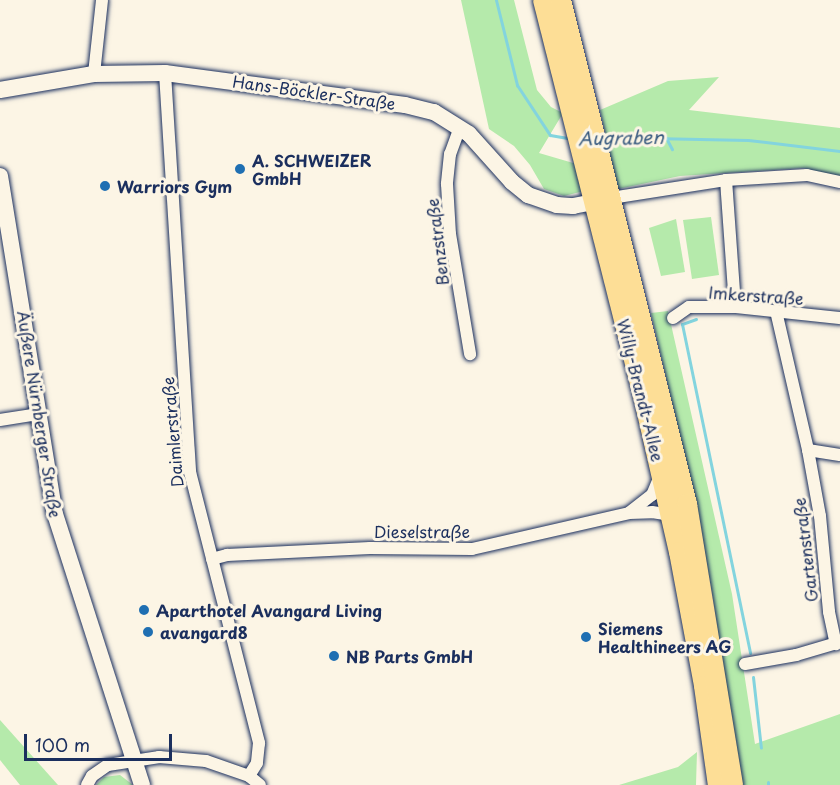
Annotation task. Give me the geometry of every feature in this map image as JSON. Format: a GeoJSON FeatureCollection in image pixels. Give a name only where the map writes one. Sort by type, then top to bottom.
{"type":"FeatureCollection","features":[{"type":"Feature","properties":{"kind":"main road","name":"Willy-Brandt-Allee"},"geometry":{"type":"LineString","coordinates":[[543,0],[580,112],[687,504],[733,785]]}},
{"type":"Feature","properties":{"kind":"main road","name":"Willy-Brandt-Allee"},"geometry":{"type":"LineString","coordinates":[[561,0],[580,112]]}},
{"type":"Feature","properties":{"kind":"main road","name":"Willy-Brandt-Allee"},"geometry":{"type":"LineString","coordinates":[[603,200],[672,521],[704,686],[718,785]]}},
{"type":"Feature","properties":{"kind":"street"},"geometry":{"type":"LineString","coordinates":[[94,74],[102,0]]}},
{"type":"Feature","properties":{"kind":"street","name":"Hans-Böckler-Straße"},"geometry":{"type":"LineString","coordinates":[[0,90],[94,74],[165,73],[405,105],[434,112],[460,127],[479,143],[512,182],[528,195],[557,205],[573,206],[603,200]]}},
{"type":"Feature","properties":{"kind":"street","name":"Daimlerstraße"},"geometry":{"type":"LineString","coordinates":[[165,73],[189,464],[195,497],[259,743],[257,763],[249,776]]}},
{"type":"Feature","properties":{"kind":"street","name":"Benzstraße"},"geometry":{"type":"LineString","coordinates":[[460,127],[450,154],[447,184],[450,234],[470,354]]}},
{"type":"Feature","properties":{"kind":"street"},"geometry":{"type":"LineString","coordinates":[[603,200],[726,180],[807,175],[840,182]]}},
{"type":"Feature","properties":{"kind":"street","name":"Äußere Nürnberger Straße"},"geometry":{"type":"LineString","coordinates":[[0,176],[47,474],[63,543],[142,785]]}},
{"type":"Feature","properties":{"kind":"street"},"geometry":{"type":"LineString","coordinates":[[726,180],[735,307]]}},
{"type":"Feature","properties":{"kind":"street","name":"Imkerstraße"},"geometry":{"type":"LineString","coordinates":[[673,318],[689,307],[735,307],[840,318]]}},
{"type":"Feature","properties":{"kind":"street","name":"Gartenstraße"},"geometry":{"type":"LineString","coordinates":[[776,311],[808,450],[820,516],[830,612],[838,643]]}},
{"type":"Feature","properties":{"kind":"street"},"geometry":{"type":"LineString","coordinates":[[0,420],[38,414]]}},
{"type":"Feature","properties":{"kind":"street"},"geometry":{"type":"LineString","coordinates":[[808,450],[840,455]]}},
{"type":"Feature","properties":{"kind":"street","name":"Dieselstraße"},"geometry":{"type":"LineString","coordinates":[[629,513],[652,495],[661,473]]}},
{"type":"Feature","properties":{"kind":"street","name":"Dieselstraße"},"geometry":{"type":"LineString","coordinates":[[212,559],[227,555],[350,549],[472,549],[629,513],[665,514],[672,521]]}},
{"type":"Feature","properties":{"kind":"street"},"geometry":{"type":"LineString","coordinates":[[745,664],[796,655],[838,643]]}},
{"type":"Feature","properties":{"kind":"street"},"geometry":{"type":"LineString","coordinates":[[87,785],[100,769],[135,760],[178,757],[206,761],[249,776],[260,785]]}},
{"type":"Feature","properties":{"kind":"green space"},"geometry":{"type":"Polygon","coordinates":[[[461,0],[514,0],[537,90],[551,107],[563,113],[539,153],[580,165],[584,191],[564,196],[544,189],[530,165],[514,146],[489,129],[461,0]]]}},
{"type":"Feature","properties":{"kind":"green space"},"geometry":{"type":"Polygon","coordinates":[[[719,77],[689,110],[840,128],[840,180],[804,168],[680,176],[618,189],[600,110],[668,81],[719,77]]]}},
{"type":"Feature","properties":{"kind":"green space"},"geometry":{"type":"Polygon","coordinates":[[[711,217],[719,275],[692,279],[683,220],[711,217]]]}},
{"type":"Feature","properties":{"kind":"green space"},"geometry":{"type":"Polygon","coordinates":[[[676,219],[685,272],[661,276],[649,228],[676,219]]]}},
{"type":"Feature","properties":{"kind":"green space"},"geometry":{"type":"Polygon","coordinates":[[[668,311],[732,594],[755,744],[840,714],[840,785],[738,785],[713,598],[693,492],[651,313],[668,311]]]}},
{"type":"Feature","properties":{"kind":"green space"},"geometry":{"type":"Polygon","coordinates":[[[0,720],[58,785],[20,785],[0,760],[0,720]]]}},
{"type":"Feature","properties":{"kind":"green space"},"geometry":{"type":"Polygon","coordinates":[[[697,752],[696,785],[619,785],[678,767],[697,752]]]}},
{"type":"Feature","properties":{"kind":"green space"},"geometry":{"type":"Polygon","coordinates":[[[120,775],[133,785],[96,785],[104,777],[120,775]]]}},
{"type":"Feature","properties":{"kind":"waterway","name":"Augraben"},"geometry":{"type":"LineString","coordinates":[[496,0],[517,85],[550,135],[572,139]]}},
{"type":"Feature","properties":{"kind":"waterway"},"geometry":{"type":"LineString","coordinates":[[665,136],[672,149]]}},
{"type":"Feature","properties":{"kind":"waterway","name":"Augraben"},"geometry":{"type":"LineString","coordinates":[[603,137],[748,140],[840,151]]}},
{"type":"Feature","properties":{"kind":"waterway"},"geometry":{"type":"LineString","coordinates":[[696,319],[682,324],[750,653]]}},
{"type":"Feature","properties":{"kind":"waterway"},"geometry":{"type":"LineString","coordinates":[[753,677],[761,748]]}},
{"type":"Feature","properties":{"kind":"place","name":"A. SCHWEIZER GmbH"},"geometry":{"type":"Point","coordinates":[240,169]}},
{"type":"Feature","properties":{"kind":"place","name":"Warriors Gym"},"geometry":{"type":"Point","coordinates":[105,186]}},
{"type":"Feature","properties":{"kind":"place","name":"Aparthotel Avangard Living"},"geometry":{"type":"Point","coordinates":[144,610]}},
{"type":"Feature","properties":{"kind":"place","name":"avangard8"},"geometry":{"type":"Point","coordinates":[148,632]}},
{"type":"Feature","properties":{"kind":"place","name":"Siemens Healthineers AG"},"geometry":{"type":"Point","coordinates":[586,637]}},
{"type":"Feature","properties":{"kind":"place","name":"NB Parts GmbH"},"geometry":{"type":"Point","coordinates":[334,656]}}]}
